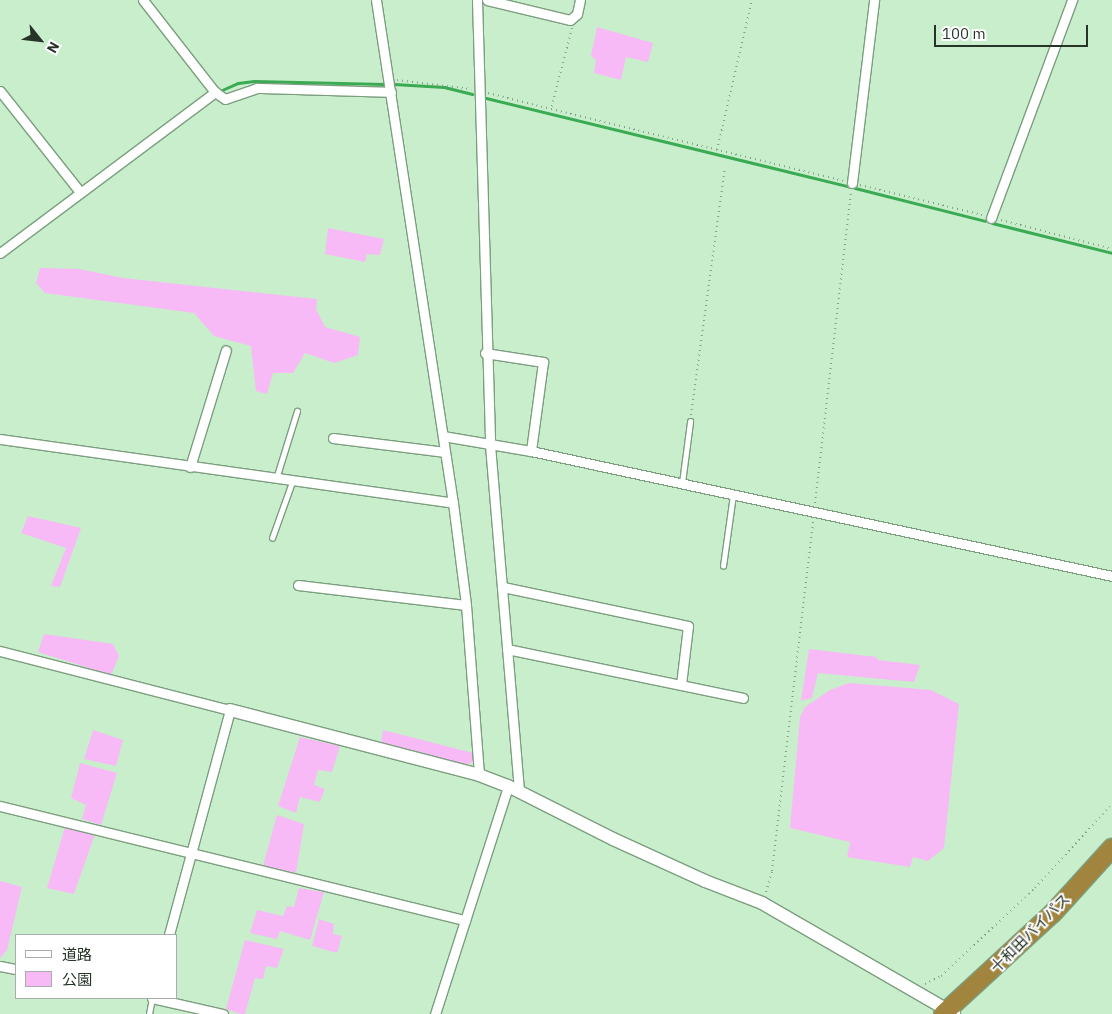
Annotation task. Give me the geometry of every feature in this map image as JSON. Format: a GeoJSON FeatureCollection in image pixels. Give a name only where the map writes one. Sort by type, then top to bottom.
{"type":"FeatureCollection","features":[{"type":"Feature","properties":{"kind":"highway","name":"十和田バイパス"},"geometry":{"type":"LineString","coordinates":[[948,1013],[1053,912],[1112,848]]}},
{"type":"Feature","properties":{"kind":"street"},"geometry":{"type":"LineString","coordinates":[[142,0],[215,92],[225,99],[257,88],[390,92]]}},
{"type":"Feature","properties":{"kind":"street"},"geometry":{"type":"LineString","coordinates":[[376,0],[453,503],[466,605],[479,775]]}},
{"type":"Feature","properties":{"kind":"street"},"geometry":{"type":"LineString","coordinates":[[435,1014],[465,920],[514,788],[503,587],[490,445],[485,353],[477,0]]}},
{"type":"Feature","properties":{"kind":"street"},"geometry":{"type":"LineString","coordinates":[[487,0],[574,18],[580,0]]}},
{"type":"Feature","properties":{"kind":"street"},"geometry":{"type":"LineString","coordinates":[[852,183],[874,0]]}},
{"type":"Feature","properties":{"kind":"street"},"geometry":{"type":"LineString","coordinates":[[991,218],[1072,0]]}},
{"type":"Feature","properties":{"kind":"street"},"geometry":{"type":"LineString","coordinates":[[0,91],[80,192]]}},
{"type":"Feature","properties":{"kind":"street"},"geometry":{"type":"LineString","coordinates":[[0,253],[215,92]]}},
{"type":"Feature","properties":{"kind":"street"},"geometry":{"type":"LineString","coordinates":[[190,467],[226,350]]}},
{"type":"Feature","properties":{"kind":"street"},"geometry":{"type":"LineString","coordinates":[[485,353],[543,362],[531,451]]}},
{"type":"Feature","properties":{"kind":"street"},"geometry":{"type":"LineString","coordinates":[[443,436],[531,451],[681,485],[1112,576]]}},
{"type":"Feature","properties":{"kind":"street"},"geometry":{"type":"LineString","coordinates":[[333,438],[445,452]]}},
{"type":"Feature","properties":{"kind":"street"},"geometry":{"type":"LineString","coordinates":[[0,439],[292,482],[453,503]]}},
{"type":"Feature","properties":{"kind":"street"},"geometry":{"type":"LineString","coordinates":[[298,585],[466,605]]}},
{"type":"Feature","properties":{"kind":"street"},"geometry":{"type":"LineString","coordinates":[[503,587],[688,626],[680,685]]}},
{"type":"Feature","properties":{"kind":"street"},"geometry":{"type":"LineString","coordinates":[[507,649],[744,698]]}},
{"type":"Feature","properties":{"kind":"street"},"geometry":{"type":"LineString","coordinates":[[0,652],[479,775],[514,788],[705,881],[762,903],[913,990],[948,1013]]}},
{"type":"Feature","properties":{"kind":"street"},"geometry":{"type":"LineString","coordinates":[[169,934],[230,710]]}},
{"type":"Feature","properties":{"kind":"street"},"geometry":{"type":"LineString","coordinates":[[0,806],[465,920]]}},
{"type":"Feature","properties":{"kind":"street"},"geometry":{"type":"LineString","coordinates":[[0,966],[15,969]]}},
{"type":"Feature","properties":{"kind":"street"},"geometry":{"type":"LineString","coordinates":[[156,999],[223,1014]]}},
{"type":"Feature","properties":{"kind":"lane"},"geometry":{"type":"LineString","coordinates":[[276,479],[297,411]]}},
{"type":"Feature","properties":{"kind":"lane"},"geometry":{"type":"LineString","coordinates":[[681,485],[690,422]]}},
{"type":"Feature","properties":{"kind":"lane"},"geometry":{"type":"LineString","coordinates":[[272,538],[292,482]]}},
{"type":"Feature","properties":{"kind":"lane"},"geometry":{"type":"LineString","coordinates":[[723,566],[733,496]]}},
{"type":"Feature","properties":{"kind":"lane"},"geometry":{"type":"LineString","coordinates":[[148,1014],[152,999]]}},
{"type":"Feature","properties":{"kind":"path"},"geometry":{"type":"LineString","coordinates":[[717,150],[752,0]]}},
{"type":"Feature","properties":{"kind":"path"},"geometry":{"type":"LineString","coordinates":[[574,18],[551,109],[1112,248]]}},
{"type":"Feature","properties":{"kind":"path"},"geometry":{"type":"LineString","coordinates":[[690,422],[725,167]]}},
{"type":"Feature","properties":{"kind":"path"},"geometry":{"type":"LineString","coordinates":[[762,903],[772,871],[852,183]]}},
{"type":"Feature","properties":{"kind":"path"},"geometry":{"type":"LineString","coordinates":[[913,990],[941,976],[1035,888],[1112,804]]}},
{"type":"Feature","properties":{"kind":"green space"},"geometry":{"type":"Polygon","coordinates":[[[597,27],[653,43],[648,62],[626,57],[621,80],[594,73],[596,60],[591,56],[597,27]]]}},
{"type":"Feature","properties":{"kind":"green space"},"geometry":{"type":"Polygon","coordinates":[[[328,228],[384,239],[380,255],[367,254],[365,262],[325,254],[328,228]]]}},
{"type":"Feature","properties":{"kind":"green space"},"geometry":{"type":"Polygon","coordinates":[[[40,268],[79,269],[123,278],[317,299],[316,309],[325,327],[360,337],[358,355],[334,363],[305,353],[293,373],[273,373],[267,394],[256,391],[251,346],[214,336],[194,313],[45,293],[36,283],[40,268]]]}},
{"type":"Feature","properties":{"kind":"green space"},"geometry":{"type":"Polygon","coordinates":[[[28,516],[81,528],[60,587],[51,586],[66,548],[21,533],[28,516]]]}},
{"type":"Feature","properties":{"kind":"green space"},"geometry":{"type":"Polygon","coordinates":[[[44,634],[113,644],[119,656],[111,675],[38,652],[44,634]]]}},
{"type":"Feature","properties":{"kind":"green space"},"geometry":{"type":"Polygon","coordinates":[[[809,649],[876,657],[878,660],[920,665],[914,682],[818,673],[812,698],[801,701],[809,649]]]}},
{"type":"Feature","properties":{"kind":"green space"},"geometry":{"type":"Polygon","coordinates":[[[849,683],[931,690],[959,704],[944,848],[928,861],[913,857],[910,867],[847,857],[850,842],[790,828],[800,717],[805,707],[830,690],[849,683]]]}},
{"type":"Feature","properties":{"kind":"green space"},"geometry":{"type":"Polygon","coordinates":[[[93,730],[123,740],[116,766],[84,759],[93,730]]]}},
{"type":"Feature","properties":{"kind":"green space"},"geometry":{"type":"Polygon","coordinates":[[[383,730],[473,753],[473,762],[466,765],[381,744],[383,730]]]}},
{"type":"Feature","properties":{"kind":"green space"},"geometry":{"type":"Polygon","coordinates":[[[300,737],[340,746],[332,772],[318,770],[314,785],[325,789],[320,802],[300,797],[296,813],[278,806],[300,737]]]}},
{"type":"Feature","properties":{"kind":"green space"},"geometry":{"type":"Polygon","coordinates":[[[80,763],[117,773],[101,825],[82,819],[86,805],[71,798],[80,763]]]}},
{"type":"Feature","properties":{"kind":"green space"},"geometry":{"type":"Polygon","coordinates":[[[277,815],[304,824],[296,873],[263,866],[277,815]]]}},
{"type":"Feature","properties":{"kind":"green space"},"geometry":{"type":"Polygon","coordinates":[[[65,827],[95,834],[74,894],[47,888],[65,827]]]}},
{"type":"Feature","properties":{"kind":"green space"},"geometry":{"type":"Polygon","coordinates":[[[0,881],[22,887],[7,950],[0,958],[0,881]]]}},
{"type":"Feature","properties":{"kind":"green space"},"geometry":{"type":"Polygon","coordinates":[[[299,888],[324,892],[310,940],[280,931],[277,939],[250,933],[257,910],[283,916],[287,906],[294,907],[299,888]]]}},
{"type":"Feature","properties":{"kind":"green space"},"geometry":{"type":"Polygon","coordinates":[[[319,919],[334,924],[333,934],[342,936],[337,953],[312,946],[319,919]]]}},
{"type":"Feature","properties":{"kind":"green space"},"geometry":{"type":"Polygon","coordinates":[[[245,940],[284,949],[277,968],[266,966],[263,979],[255,978],[245,1014],[240,1014],[226,1009],[245,940]]]}},
{"type":"Feature","properties":{"kind":"waterway"},"geometry":{"type":"LineString","coordinates":[[222,90],[238,83],[254,81],[384,84]]}},
{"type":"Feature","properties":{"kind":"waterway"},"geometry":{"type":"LineString","coordinates":[[394,84],[444,87],[472,94]]}},
{"type":"Feature","properties":{"kind":"waterway"},"geometry":{"type":"LineString","coordinates":[[486,98],[848,186]]}},
{"type":"Feature","properties":{"kind":"waterway"},"geometry":{"type":"LineString","coordinates":[[855,188],[985,221]]}},
{"type":"Feature","properties":{"kind":"waterway"},"geometry":{"type":"LineString","coordinates":[[992,223],[1112,253]]}}]}
